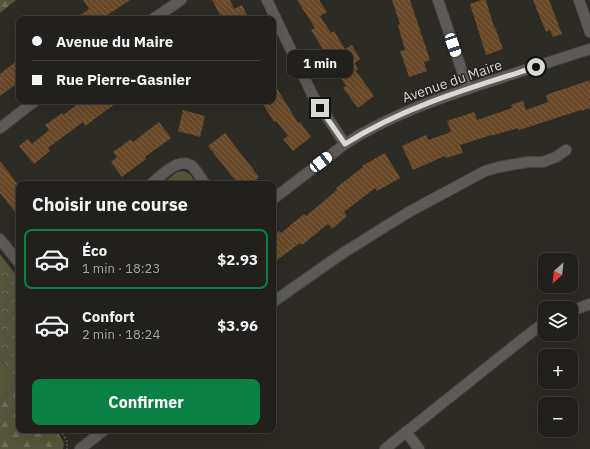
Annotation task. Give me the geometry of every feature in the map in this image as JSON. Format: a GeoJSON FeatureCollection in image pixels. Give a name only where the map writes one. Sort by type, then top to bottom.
{"type":"FeatureCollection","features":[{"type":"Feature","properties":{"kind":"street"},"geometry":{"type":"LineString","coordinates":[[157,16],[181,0]]}},
{"type":"Feature","properties":{"kind":"street"},"geometry":{"type":"LineString","coordinates":[[268,0],[276,16]]}},
{"type":"Feature","properties":{"kind":"street"},"geometry":{"type":"LineString","coordinates":[[438,0],[468,89]]}},
{"type":"Feature","properties":{"kind":"street"},"geometry":{"type":"LineString","coordinates":[[579,0],[590,32]]}},
{"type":"Feature","properties":{"kind":"street"},"geometry":{"type":"LineString","coordinates":[[276,17],[313,96],[345,144]]}},
{"type":"Feature","properties":{"kind":"street","name":"Avenue du Maire"},"geometry":{"type":"LineString","coordinates":[[276,197],[345,144],[391,118],[468,89],[590,49]]}},
{"type":"Feature","properties":{"kind":"street"},"geometry":{"type":"LineString","coordinates":[[0,128],[31,104]]}},
{"type":"Feature","properties":{"kind":"street"},"geometry":{"type":"LineString","coordinates":[[276,300],[343,253],[408,213],[485,171],[528,162],[543,162],[556,157],[566,150]]}},
{"type":"Feature","properties":{"kind":"street"},"geometry":{"type":"LineString","coordinates":[[155,181],[174,166],[185,163],[192,166],[204,181]]}},
{"type":"Feature","properties":{"kind":"street"},"geometry":{"type":"LineString","coordinates":[[0,239],[16,259]]}},
{"type":"Feature","properties":{"kind":"street"},"geometry":{"type":"LineString","coordinates":[[578,308],[590,304]]}},
{"type":"Feature","properties":{"kind":"street"},"geometry":{"type":"LineString","coordinates":[[385,449],[538,327]]}},
{"type":"Feature","properties":{"kind":"street"},"geometry":{"type":"LineString","coordinates":[[406,432],[419,449]]}},
{"type":"Feature","properties":{"kind":"street"},"geometry":{"type":"LineString","coordinates":[[80,449],[100,433]]}},
{"type":"Feature","properties":{"kind":"path"},"geometry":{"type":"LineString","coordinates":[[62,433],[67,442],[67,449]]}},
{"type":"Feature","properties":{"kind":"green space"},"geometry":{"type":"Polygon","coordinates":[[[0,0],[16,0],[0,13],[0,0]]]}},
{"type":"Feature","properties":{"kind":"green space"},"geometry":{"type":"Polygon","coordinates":[[[183,171],[189,174],[195,181],[166,181],[177,172],[183,171]]]}},
{"type":"Feature","properties":{"kind":"green space"},"geometry":{"type":"Polygon","coordinates":[[[0,254],[16,275],[16,379],[0,358],[0,254]]]}},
{"type":"Feature","properties":{"kind":"green space"},"geometry":{"type":"Polygon","coordinates":[[[0,358],[16,379],[16,387],[0,399],[0,358]]]}},
{"type":"Feature","properties":{"kind":"green space"},"geometry":{"type":"Polygon","coordinates":[[[16,387],[16,433],[58,433],[63,441],[63,449],[0,449],[0,399],[16,387]]]}},
{"type":"Feature","properties":{"kind":"building"},"geometry":{"type":"Polygon","coordinates":[[[83,0],[130,0],[106,16],[78,16],[89,9],[83,0]]]}},
{"type":"Feature","properties":{"kind":"building"},"geometry":{"type":"Polygon","coordinates":[[[212,0],[230,0],[234,9],[242,5],[248,16],[218,16],[220,15],[212,0]]]}},
{"type":"Feature","properties":{"kind":"building"},"geometry":{"type":"Polygon","coordinates":[[[297,0],[319,0],[327,12],[320,16],[331,33],[334,31],[345,49],[352,45],[360,59],[355,63],[358,69],[356,71],[374,96],[358,108],[343,88],[346,86],[311,30],[315,28],[297,0]]]}},
{"type":"Feature","properties":{"kind":"building"},"geometry":{"type":"Polygon","coordinates":[[[392,0],[410,0],[430,60],[424,62],[427,71],[409,77],[400,51],[405,50],[398,25],[400,24],[392,0]]]}},
{"type":"Feature","properties":{"kind":"building"},"geometry":{"type":"Polygon","coordinates":[[[486,0],[494,27],[503,49],[486,55],[470,4],[486,0]]]}},
{"type":"Feature","properties":{"kind":"building"},"geometry":{"type":"Polygon","coordinates":[[[533,0],[549,0],[562,34],[553,37],[550,30],[546,32],[533,0]]]}},
{"type":"Feature","properties":{"kind":"building"},"geometry":{"type":"Polygon","coordinates":[[[16,61],[16,84],[0,96],[0,74],[16,61]]]}},
{"type":"Feature","properties":{"kind":"building"},"geometry":{"type":"Polygon","coordinates":[[[590,80],[590,108],[519,130],[518,128],[460,145],[463,153],[446,158],[445,156],[413,170],[402,146],[426,135],[428,140],[451,132],[447,121],[474,112],[477,120],[512,108],[511,105],[523,101],[526,110],[548,102],[546,95],[590,80]]]}},
{"type":"Feature","properties":{"kind":"building"},"geometry":{"type":"Polygon","coordinates":[[[276,87],[298,123],[300,122],[311,137],[293,151],[283,139],[288,136],[276,121],[274,122],[263,104],[276,104],[276,87]]]}},
{"type":"Feature","properties":{"kind":"building"},"geometry":{"type":"Polygon","coordinates":[[[78,104],[115,104],[85,126],[83,122],[48,148],[50,151],[34,164],[19,146],[28,139],[32,144],[49,130],[45,125],[62,113],[63,115],[78,104]]]}},
{"type":"Feature","properties":{"kind":"building"},"geometry":{"type":"Polygon","coordinates":[[[183,110],[205,116],[200,137],[178,131],[183,110]]]}},
{"type":"Feature","properties":{"kind":"building"},"geometry":{"type":"Polygon","coordinates":[[[159,122],[171,138],[145,157],[146,159],[122,177],[111,162],[117,157],[113,152],[131,139],[133,142],[159,122]]]}},
{"type":"Feature","properties":{"kind":"building"},"geometry":{"type":"Polygon","coordinates":[[[225,133],[259,177],[254,181],[236,181],[208,146],[225,133]]]}},
{"type":"Feature","properties":{"kind":"building"},"geometry":{"type":"Polygon","coordinates":[[[385,153],[400,178],[377,191],[375,188],[344,212],[347,216],[332,229],[328,224],[302,245],[300,243],[276,261],[276,234],[279,231],[281,233],[304,214],[306,216],[337,190],[336,188],[363,167],[362,166],[385,153]]]}},
{"type":"Feature","properties":{"kind":"building"},"geometry":{"type":"Polygon","coordinates":[[[0,161],[16,182],[16,213],[0,193],[0,161]]]}},
{"type":"Feature","properties":{"kind":"route"},"geometry":{"type":"LineString","coordinates":[[320,108],[345,144],[371,128],[408,110],[536,67]]}}]}
